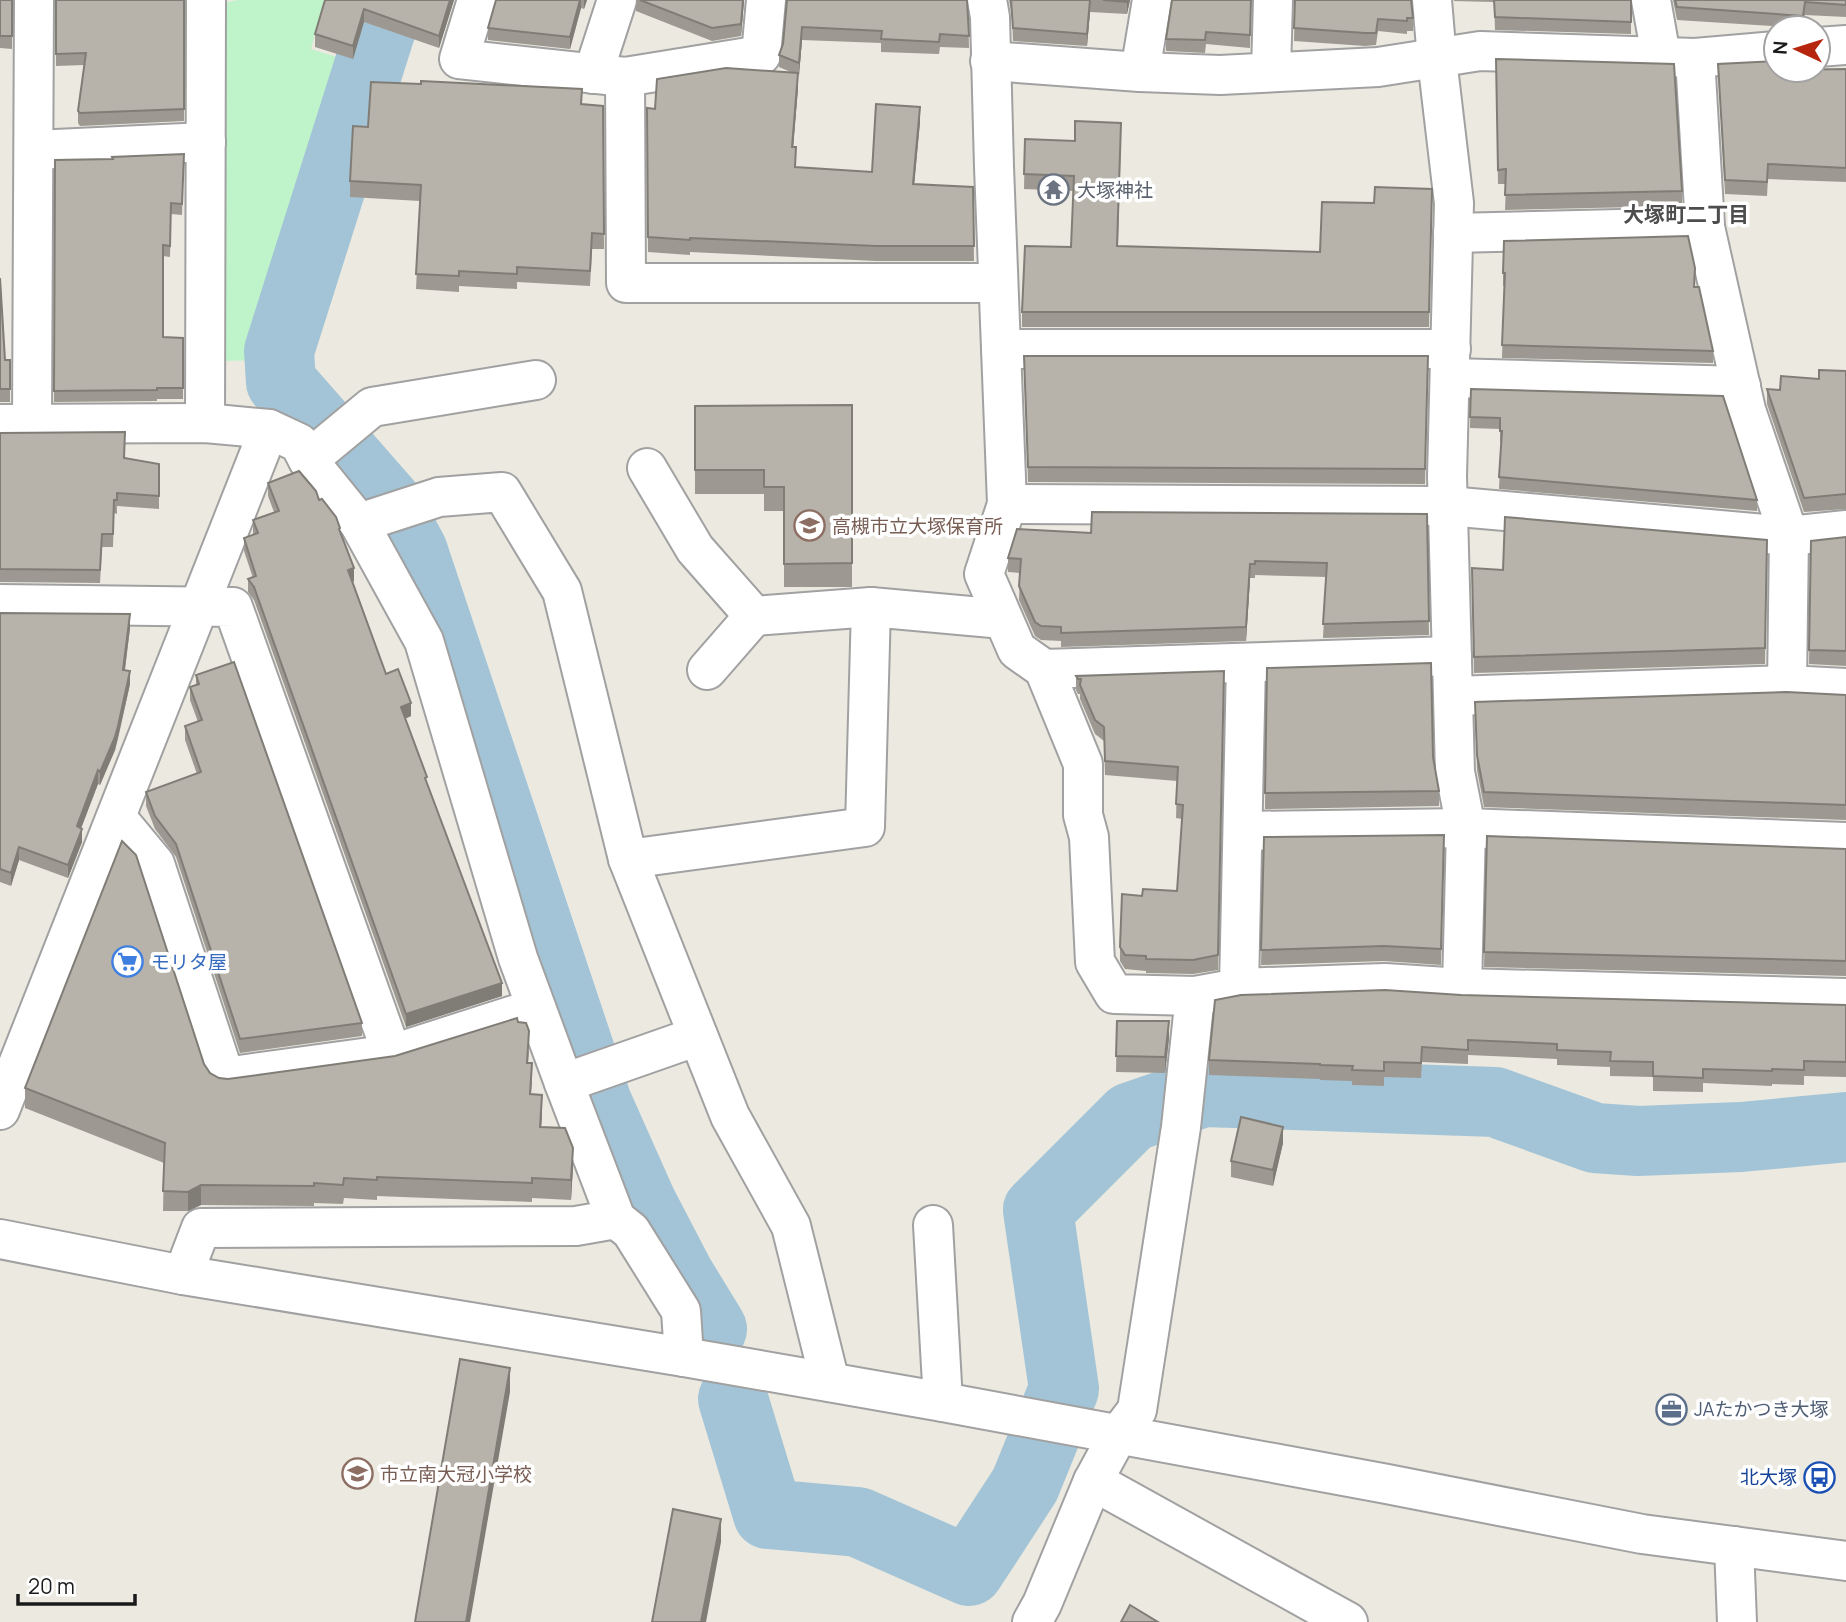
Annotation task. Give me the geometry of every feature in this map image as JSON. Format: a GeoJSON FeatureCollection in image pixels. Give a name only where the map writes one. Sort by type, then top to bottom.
{"type":"FeatureCollection","features":[{"type":"Feature","properties":{"kind":"street"},"geometry":{"type":"LineString","coordinates":[[34,0],[34,150],[16,423],[205,423],[268,429],[299,443],[322,448]]}},
{"type":"Feature","properties":{"kind":"street"},"geometry":{"type":"LineString","coordinates":[[205,423],[206,0]]}},
{"type":"Feature","properties":{"kind":"street"},"geometry":{"type":"LineString","coordinates":[[477,0],[459,59],[609,76],[761,55],[766,0]]}},
{"type":"Feature","properties":{"kind":"street"},"geometry":{"type":"LineString","coordinates":[[618,0],[609,76],[626,283],[998,283]]}},
{"type":"Feature","properties":{"kind":"street"},"geometry":{"type":"LineString","coordinates":[[987,0],[990,17],[1007,504],[984,574],[1017,650],[1044,669],[1083,764],[1083,815],[1089,837],[1096,962],[1114,994],[1195,996],[1239,988],[1385,983],[1462,988],[1846,998]]}},
{"type":"Feature","properties":{"kind":"street"},"geometry":{"type":"LineString","coordinates":[[1140,72],[1152,0]]}},
{"type":"Feature","properties":{"kind":"street"},"geometry":{"type":"LineString","coordinates":[[1271,72],[1273,0]]}},
{"type":"Feature","properties":{"kind":"street"},"geometry":{"type":"LineString","coordinates":[[1432,0],[1454,203],[1447,476],[1455,772],[1466,828],[1462,988]]}},
{"type":"Feature","properties":{"kind":"street"},"geometry":{"type":"LineString","coordinates":[[1651,0],[1678,57],[1705,227],[1746,410],[1789,537],[1787,685]]}},
{"type":"Feature","properties":{"kind":"street"},"geometry":{"type":"LineString","coordinates":[[990,61],[1220,75],[1378,67],[1480,51],[1678,57],[1762,52]]}},
{"type":"Feature","properties":{"kind":"street"},"geometry":{"type":"LineString","coordinates":[[34,150],[206,142]]}},
{"type":"Feature","properties":{"kind":"street"},"geometry":{"type":"LineString","coordinates":[[1454,233],[1705,227]]}},
{"type":"Feature","properties":{"kind":"street"},"geometry":{"type":"LineString","coordinates":[[1001,349],[1450,363],[1741,386]]}},
{"type":"Feature","properties":{"kind":"street"},"geometry":{"type":"LineString","coordinates":[[322,448],[372,407],[536,380]]}},
{"type":"Feature","properties":{"kind":"street"},"geometry":{"type":"LineString","coordinates":[[0,1110],[268,429]]}},
{"type":"Feature","properties":{"kind":"street"},"geometry":{"type":"LineString","coordinates":[[322,448],[359,523],[424,641],[536,1008],[615,1219],[631,1231],[681,1311],[684,1357]]}},
{"type":"Feature","properties":{"kind":"street"},"geometry":{"type":"LineString","coordinates":[[647,468],[695,549],[754,616]]}},
{"type":"Feature","properties":{"kind":"street"},"geometry":{"type":"LineString","coordinates":[[359,523],[439,497],[502,492],[562,591],[628,859],[730,1116],[791,1226],[830,1382]]}},
{"type":"Feature","properties":{"kind":"street"},"geometry":{"type":"LineString","coordinates":[[1007,504],[1448,506],[1789,537],[1846,530]]}},
{"type":"Feature","properties":{"kind":"street"},"geometry":{"type":"LineString","coordinates":[[0,604],[233,607],[392,1054]]}},
{"type":"Feature","properties":{"kind":"street"},"geometry":{"type":"LineString","coordinates":[[707,670],[754,616],[872,607],[1003,619]]}},
{"type":"Feature","properties":{"kind":"street"},"geometry":{"type":"LineString","coordinates":[[628,859],[864,827],[872,607]]}},
{"type":"Feature","properties":{"kind":"street"},"geometry":{"type":"LineString","coordinates":[[1044,669],[1452,656]]}},
{"type":"Feature","properties":{"kind":"street"},"geometry":{"type":"LineString","coordinates":[[1239,988],[1246,663]]}},
{"type":"Feature","properties":{"kind":"street"},"geometry":{"type":"LineString","coordinates":[[1453,696],[1787,685],[1846,688]]}},
{"type":"Feature","properties":{"kind":"street"},"geometry":{"type":"LineString","coordinates":[[116,817],[155,864],[225,1077],[392,1054],[536,1008]]}},
{"type":"Feature","properties":{"kind":"street"},"geometry":{"type":"LineString","coordinates":[[1243,831],[1466,828],[1846,842]]}},
{"type":"Feature","properties":{"kind":"street"},"geometry":{"type":"LineString","coordinates":[[1032,1622],[1042,1605],[1093,1481],[1118,1435],[1137,1410],[1181,1127],[1195,996]]}},
{"type":"Feature","properties":{"kind":"street"},"geometry":{"type":"LineString","coordinates":[[564,1083],[698,1036]]}},
{"type":"Feature","properties":{"kind":"street"},"geometry":{"type":"LineString","coordinates":[[183,1275],[201,1228],[576,1226],[615,1219]]}},
{"type":"Feature","properties":{"kind":"street"},"geometry":{"type":"LineString","coordinates":[[933,1225],[943,1402]]}},
{"type":"Feature","properties":{"kind":"street"},"geometry":{"type":"LineString","coordinates":[[0,1240],[183,1275],[943,1402],[1642,1534],[1846,1561]]}},
{"type":"Feature","properties":{"kind":"street"},"geometry":{"type":"LineString","coordinates":[[1093,1481],[1348,1622]]}},
{"type":"Feature","properties":{"kind":"street"},"geometry":{"type":"LineString","coordinates":[[1734,1546],[1737,1622]]}},
{"type":"Feature","properties":{"kind":"green space"},"geometry":{"type":"Polygon","coordinates":[[[324,0],[311,49],[356,63],[263,360],[218,361],[214,19],[228,2],[324,0]]]}},
{"type":"Feature","properties":{"kind":"building"},"geometry":{"type":"Polygon","coordinates":[[[0,0],[12,0],[12,36],[0,36],[0,0]]]}},
{"type":"Feature","properties":{"kind":"building"},"geometry":{"type":"Polygon","coordinates":[[[56,0],[184,0],[184,109],[80,113],[78,111],[86,53],[56,54],[56,0]]]}},
{"type":"Feature","properties":{"kind":"building"},"geometry":{"type":"Polygon","coordinates":[[[325,0],[450,0],[439,36],[364,9],[353,46],[315,34],[325,0]]]}},
{"type":"Feature","properties":{"kind":"building"},"geometry":{"type":"Polygon","coordinates":[[[496,0],[580,0],[570,37],[488,28],[496,0]]]}},
{"type":"Feature","properties":{"kind":"building"},"geometry":{"type":"Polygon","coordinates":[[[640,0],[743,0],[741,24],[712,28],[640,0]]]}},
{"type":"Feature","properties":{"kind":"building"},"geometry":{"type":"Polygon","coordinates":[[[787,0],[967,0],[969,36],[940,34],[939,42],[881,39],[882,31],[802,27],[799,63],[779,55],[783,44],[787,0]]]}},
{"type":"Feature","properties":{"kind":"building"},"geometry":{"type":"Polygon","coordinates":[[[1011,0],[1090,0],[1087,34],[1013,28],[1011,0]]]}},
{"type":"Feature","properties":{"kind":"building"},"geometry":{"type":"Polygon","coordinates":[[[1172,0],[1251,0],[1250,35],[1206,32],[1205,40],[1166,39],[1172,0]]]}},
{"type":"Feature","properties":{"kind":"building"},"geometry":{"type":"Polygon","coordinates":[[[1295,0],[1411,0],[1413,18],[1407,18],[1407,21],[1378,19],[1376,33],[1294,28],[1295,0]]]}},
{"type":"Feature","properties":{"kind":"building"},"geometry":{"type":"Polygon","coordinates":[[[1494,0],[1631,0],[1631,22],[1495,17],[1494,0]]]}},
{"type":"Feature","properties":{"kind":"building"},"geometry":{"type":"Polygon","coordinates":[[[1675,0],[1846,0],[1846,5],[1805,2],[1803,14],[1677,7],[1675,0]]]}},
{"type":"Feature","properties":{"kind":"building"},"geometry":{"type":"Polygon","coordinates":[[[1496,59],[1674,64],[1682,191],[1505,195],[1506,169],[1498,170],[1496,59]]]}},
{"type":"Feature","properties":{"kind":"building"},"geometry":{"type":"Polygon","coordinates":[[[1762,62],[1762,84],[1832,84],[1832,69],[1846,69],[1846,168],[1768,164],[1767,182],[1725,180],[1718,64],[1762,62]]]}},
{"type":"Feature","properties":{"kind":"building"},"geometry":{"type":"Polygon","coordinates":[[[726,68],[798,73],[792,147],[796,147],[795,167],[872,172],[876,104],[920,107],[913,184],[973,187],[974,246],[876,246],[648,237],[647,108],[655,109],[657,79],[726,68]]]}},
{"type":"Feature","properties":{"kind":"building"},"geometry":{"type":"Polygon","coordinates":[[[421,81],[582,89],[581,104],[603,106],[604,234],[592,233],[590,271],[517,267],[517,274],[459,271],[459,276],[416,274],[421,185],[350,181],[353,126],[368,127],[371,82],[421,84],[421,81]]]}},
{"type":"Feature","properties":{"kind":"building"},"geometry":{"type":"Polygon","coordinates":[[[1075,121],[1121,123],[1117,246],[1320,252],[1322,202],[1374,203],[1375,187],[1432,189],[1429,312],[1022,312],[1025,246],[1071,247],[1074,176],[1024,174],[1025,139],[1075,141],[1075,121]]]}},
{"type":"Feature","properties":{"kind":"building"},"geometry":{"type":"Polygon","coordinates":[[[184,154],[182,204],[171,203],[170,246],[163,245],[163,337],[183,338],[183,388],[54,391],[55,160],[184,154]]]}},
{"type":"Feature","properties":{"kind":"building"},"geometry":{"type":"Polygon","coordinates":[[[1688,236],[1695,268],[1694,287],[1699,287],[1713,351],[1502,345],[1504,241],[1688,236]]]}},
{"type":"Feature","properties":{"kind":"building"},"geometry":{"type":"Polygon","coordinates":[[[0,278],[5,360],[10,360],[10,389],[0,389],[0,278]]]}},
{"type":"Feature","properties":{"kind":"building"},"geometry":{"type":"Polygon","coordinates":[[[1024,356],[1428,356],[1425,469],[1028,467],[1024,356]]]}},
{"type":"Feature","properties":{"kind":"building"},"geometry":{"type":"Polygon","coordinates":[[[1819,370],[1846,371],[1846,494],[1804,498],[1767,389],[1780,390],[1781,376],[1819,379],[1819,370]]]}},
{"type":"Feature","properties":{"kind":"building"},"geometry":{"type":"Polygon","coordinates":[[[1471,389],[1723,396],[1757,500],[1499,477],[1502,431],[1500,418],[1470,417],[1471,389]]]}},
{"type":"Feature","properties":{"kind":"building"},"geometry":{"type":"Polygon","coordinates":[[[852,405],[852,563],[784,564],[784,487],[764,487],[764,470],[695,470],[695,406],[852,405]]]}},
{"type":"Feature","properties":{"kind":"building"},"geometry":{"type":"Polygon","coordinates":[[[125,432],[124,458],[159,464],[159,496],[117,493],[117,500],[114,500],[113,534],[102,534],[100,570],[0,569],[0,433],[125,432]]]}},
{"type":"Feature","properties":{"kind":"building"},"geometry":{"type":"Polygon","coordinates":[[[299,471],[316,491],[319,500],[322,499],[336,517],[354,568],[348,570],[386,674],[398,669],[411,703],[401,707],[502,983],[406,1014],[254,587],[248,579],[256,576],[244,538],[258,533],[253,520],[279,511],[268,483],[299,471]]]}},
{"type":"Feature","properties":{"kind":"building"},"geometry":{"type":"Polygon","coordinates":[[[1092,512],[1427,514],[1429,621],[1323,624],[1327,563],[1255,561],[1255,564],[1250,564],[1246,627],[1061,633],[1061,627],[1041,626],[1035,622],[1019,586],[1021,559],[1008,558],[1017,529],[1091,533],[1092,512]]]}},
{"type":"Feature","properties":{"kind":"building"},"geometry":{"type":"Polygon","coordinates":[[[1505,517],[1767,540],[1765,648],[1474,657],[1472,568],[1503,570],[1505,517]]]}},
{"type":"Feature","properties":{"kind":"building"},"geometry":{"type":"Polygon","coordinates":[[[1846,537],[1846,651],[1809,650],[1811,541],[1846,537]]]}},
{"type":"Feature","properties":{"kind":"building"},"geometry":{"type":"Polygon","coordinates":[[[0,613],[130,614],[123,670],[130,671],[118,726],[77,826],[82,829],[68,865],[19,847],[11,873],[0,869],[0,613]]]}},
{"type":"Feature","properties":{"kind":"building"},"geometry":{"type":"Polygon","coordinates":[[[234,662],[362,1023],[240,1039],[176,844],[155,816],[146,792],[201,772],[185,726],[202,720],[190,687],[199,684],[196,675],[234,662]]]}},
{"type":"Feature","properties":{"kind":"building"},"geometry":{"type":"Polygon","coordinates":[[[1431,663],[1433,757],[1439,791],[1265,793],[1267,668],[1431,663]]]}},
{"type":"Feature","properties":{"kind":"building"},"geometry":{"type":"Polygon","coordinates":[[[1224,671],[1218,955],[1193,960],[1146,959],[1146,956],[1125,955],[1120,947],[1122,894],[1142,896],[1143,889],[1177,891],[1183,805],[1176,804],[1178,767],[1105,761],[1104,727],[1095,720],[1080,685],[1081,679],[1076,676],[1224,671]]]}},
{"type":"Feature","properties":{"kind":"building"},"geometry":{"type":"Polygon","coordinates":[[[1787,692],[1846,695],[1846,805],[1484,792],[1477,755],[1475,702],[1787,692]]]}},
{"type":"Feature","properties":{"kind":"building"},"geometry":{"type":"Polygon","coordinates":[[[1444,835],[1441,949],[1384,946],[1261,950],[1264,837],[1444,835]]]}},
{"type":"Feature","properties":{"kind":"building"},"geometry":{"type":"Polygon","coordinates":[[[1487,836],[1846,849],[1846,961],[1484,952],[1487,836]]]}},
{"type":"Feature","properties":{"kind":"building"},"geometry":{"type":"Polygon","coordinates":[[[122,841],[136,855],[204,1064],[210,1073],[228,1079],[395,1056],[517,1018],[518,1022],[526,1023],[529,1031],[527,1063],[532,1063],[530,1094],[542,1095],[540,1127],[565,1128],[573,1148],[571,1180],[532,1178],[532,1183],[377,1177],[377,1180],[344,1178],[343,1185],[201,1185],[188,1192],[163,1191],[165,1143],[25,1088],[122,841]]]}},
{"type":"Feature","properties":{"kind":"building"},"geometry":{"type":"Polygon","coordinates":[[[1385,990],[1461,995],[1846,1005],[1846,1062],[1804,1061],[1804,1070],[1703,1069],[1703,1078],[1653,1076],[1653,1062],[1610,1061],[1611,1052],[1557,1050],[1557,1044],[1468,1040],[1468,1050],[1422,1047],[1421,1063],[1384,1062],[1384,1071],[1352,1070],[1353,1066],[1209,1060],[1215,1000],[1241,995],[1385,990]]]}},
{"type":"Feature","properties":{"kind":"building"},"geometry":{"type":"Polygon","coordinates":[[[1117,1021],[1169,1021],[1165,1057],[1116,1056],[1117,1021]]]}},
{"type":"Feature","properties":{"kind":"building"},"geometry":{"type":"Polygon","coordinates":[[[1241,1117],[1283,1127],[1273,1170],[1231,1161],[1241,1117]]]}},
{"type":"Feature","properties":{"kind":"building"},"geometry":{"type":"Polygon","coordinates":[[[460,1359],[510,1368],[466,1622],[415,1622],[460,1359]]]}},
{"type":"Feature","properties":{"kind":"building"},"geometry":{"type":"Polygon","coordinates":[[[673,1509],[721,1519],[701,1622],[652,1622],[673,1509]]]}},
{"type":"Feature","properties":{"kind":"building"},"geometry":{"type":"Polygon","coordinates":[[[1130,1605],[1158,1622],[1121,1622],[1130,1605]]]}},
{"type":"Feature","properties":{"kind":"waterway"},"geometry":{"type":"LineString","coordinates":[[390,0],[279,351],[281,382],[387,503],[413,552],[597,1103],[642,1204],[679,1275],[712,1329]]}},
{"type":"Feature","properties":{"kind":"waterway"},"geometry":{"type":"LineString","coordinates":[[733,1399],[768,1514],[858,1522],[969,1571],[1025,1485],[1064,1389],[1038,1210],[1131,1117],[1204,1092],[1495,1102],[1595,1138],[1638,1141],[1741,1137],[1846,1127]]}},
{"type":"Feature","properties":{"kind":"place","name":"大塚神社"},"geometry":{"type":"Point","coordinates":[1054,190]}},
{"type":"Feature","properties":{"kind":"place","name":"高槻市立大塚保育所"},"geometry":{"type":"Point","coordinates":[809,526]}},
{"type":"Feature","properties":{"kind":"place","name":"モリタ屋"},"geometry":{"type":"Point","coordinates":[128,962]}},
{"type":"Feature","properties":{"kind":"place","name":"JAたかつき大塚"},"geometry":{"type":"Point","coordinates":[1671,1409]}},
{"type":"Feature","properties":{"kind":"place","name":"市立南大冠小学校"},"geometry":{"type":"Point","coordinates":[357,1474]}},
{"type":"Feature","properties":{"kind":"place","name":"北大塚"},"geometry":{"type":"Point","coordinates":[1820,1477]}},
{"type":"Feature","properties":{"kind":"district","name":"大塚町二丁目"},"geometry":{"type":"Point","coordinates":[1686,215]}}]}
